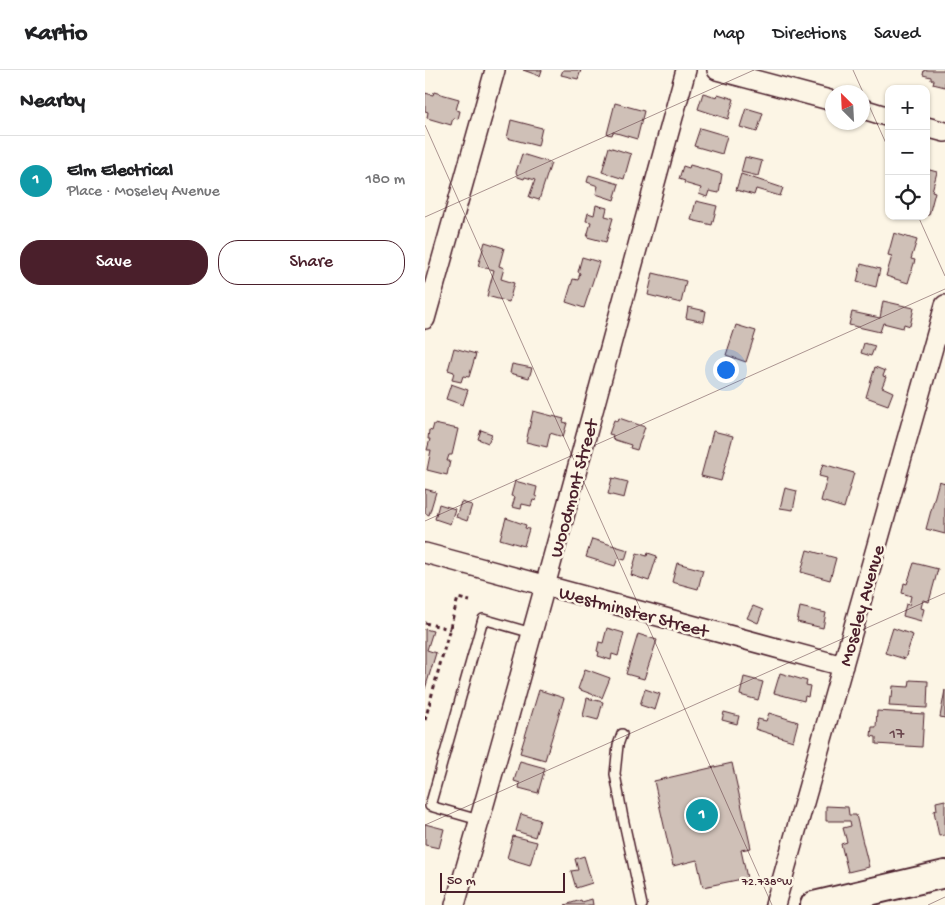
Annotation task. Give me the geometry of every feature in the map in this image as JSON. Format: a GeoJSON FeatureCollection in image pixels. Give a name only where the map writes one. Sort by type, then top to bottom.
{"type":"FeatureCollection","features":[{"type":"Feature","properties":{"kind":"main road"},"geometry":{"type":"LineString","coordinates":[[813,905],[945,874]]}},
{"type":"Feature","properties":{"kind":"street"},"geometry":{"type":"LineString","coordinates":[[426,311],[495,70]]}},
{"type":"Feature","properties":{"kind":"street","name":"Woodmont Street"},"geometry":{"type":"LineString","coordinates":[[455,905],[546,586],[686,70]]}},
{"type":"Feature","properties":{"kind":"street"},"geometry":{"type":"LineString","coordinates":[[717,70],[825,99]]}},
{"type":"Feature","properties":{"kind":"street"},"geometry":{"type":"LineString","coordinates":[[870,112],[885,116]]}},
{"type":"Feature","properties":{"kind":"street"},"geometry":{"type":"LineString","coordinates":[[930,128],[945,132]]}},
{"type":"Feature","properties":{"kind":"street","name":"Moseley Avenue"},"geometry":{"type":"LineString","coordinates":[[775,905],[945,305]]}},
{"type":"Feature","properties":{"kind":"street","name":"Westminster Street"},"geometry":{"type":"LineString","coordinates":[[425,553],[843,666]]}},
{"type":"Feature","properties":{"kind":"lane"},"geometry":{"type":"LineString","coordinates":[[479,820],[430,806],[483,619],[532,634]]}},
{"type":"Feature","properties":{"kind":"lane"},"geometry":{"type":"LineString","coordinates":[[622,734],[617,745],[615,774],[642,905]]}},
{"type":"Feature","properties":{"kind":"path"},"geometry":{"type":"LineString","coordinates":[[425,720],[458,598],[470,601]]}},
{"type":"Feature","properties":{"kind":"path"},"geometry":{"type":"LineString","coordinates":[[425,623],[450,629]]}},
{"type":"Feature","properties":{"kind":"building"},"geometry":{"type":"Polygon","coordinates":[[[523,70],[542,70],[540,76],[523,70]]]}},
{"type":"Feature","properties":{"kind":"building"},"geometry":{"type":"Polygon","coordinates":[[[563,70],[581,70],[578,79],[561,75],[563,70]]]}},
{"type":"Feature","properties":{"kind":"building"},"geometry":{"type":"Polygon","coordinates":[[[924,70],[945,70],[945,87],[933,84],[934,80],[931,80],[931,77],[923,75],[924,70]]]}},
{"type":"Feature","properties":{"kind":"building"},"geometry":{"type":"Polygon","coordinates":[[[434,92],[459,99],[456,110],[460,111],[458,119],[453,118],[451,125],[427,118],[425,93],[433,95],[434,92]]]}},
{"type":"Feature","properties":{"kind":"building"},"geometry":{"type":"Polygon","coordinates":[[[703,93],[717,97],[718,94],[734,99],[728,119],[698,109],[703,93]]]}},
{"type":"Feature","properties":{"kind":"building"},"geometry":{"type":"Polygon","coordinates":[[[615,103],[644,111],[637,139],[613,132],[612,135],[607,134],[615,103]]]}},
{"type":"Feature","properties":{"kind":"building"},"geometry":{"type":"Polygon","coordinates":[[[746,108],[763,113],[757,132],[740,127],[746,108]]]}},
{"type":"Feature","properties":{"kind":"building"},"geometry":{"type":"Polygon","coordinates":[[[511,120],[542,128],[538,146],[507,138],[511,120]]]}},
{"type":"Feature","properties":{"kind":"building"},"geometry":{"type":"Polygon","coordinates":[[[700,128],[727,136],[722,154],[694,146],[700,128]]]}},
{"type":"Feature","properties":{"kind":"building"},"geometry":{"type":"Polygon","coordinates":[[[609,147],[631,154],[624,179],[602,172],[609,147]]]}},
{"type":"Feature","properties":{"kind":"building"},"geometry":{"type":"Polygon","coordinates":[[[522,154],[551,163],[539,200],[529,197],[535,180],[518,177],[516,172],[522,154]]]}},
{"type":"Feature","properties":{"kind":"building"},"geometry":{"type":"Polygon","coordinates":[[[745,157],[762,161],[758,176],[741,172],[745,157]]]}},
{"type":"Feature","properties":{"kind":"building"},"geometry":{"type":"Polygon","coordinates":[[[690,165],[722,174],[719,193],[709,191],[707,197],[699,194],[701,188],[684,183],[685,181],[679,179],[683,166],[689,168],[690,165]]]}},
{"type":"Feature","properties":{"kind":"building"},"geometry":{"type":"Polygon","coordinates":[[[930,170],[937,172],[932,191],[935,192],[930,211],[930,170]]]}},
{"type":"Feature","properties":{"kind":"building"},"geometry":{"type":"Polygon","coordinates":[[[741,174],[783,188],[780,196],[756,189],[754,195],[736,190],[741,174]]]}},
{"type":"Feature","properties":{"kind":"building"},"geometry":{"type":"Polygon","coordinates":[[[589,175],[619,184],[614,200],[596,194],[598,186],[587,182],[589,175]]]}},
{"type":"Feature","properties":{"kind":"building"},"geometry":{"type":"Polygon","coordinates":[[[696,201],[717,206],[712,225],[691,220],[696,201]]]}},
{"type":"Feature","properties":{"kind":"building"},"geometry":{"type":"Polygon","coordinates":[[[596,205],[607,208],[605,216],[613,218],[606,242],[587,237],[591,222],[586,221],[588,213],[594,215],[596,205]]]}},
{"type":"Feature","properties":{"kind":"building"},"geometry":{"type":"Polygon","coordinates":[[[894,233],[917,240],[911,259],[915,260],[908,283],[886,276],[892,256],[888,255],[894,233]]]}},
{"type":"Feature","properties":{"kind":"building"},"geometry":{"type":"Polygon","coordinates":[[[485,242],[504,248],[499,266],[504,268],[501,279],[514,283],[509,302],[487,296],[494,270],[478,266],[485,242]]]}},
{"type":"Feature","properties":{"kind":"building"},"geometry":{"type":"Polygon","coordinates":[[[582,257],[599,262],[584,308],[566,302],[573,279],[578,280],[582,257]]]}},
{"type":"Feature","properties":{"kind":"building"},"geometry":{"type":"Polygon","coordinates":[[[861,264],[880,269],[876,287],[857,282],[861,264]]]}},
{"type":"Feature","properties":{"kind":"building"},"geometry":{"type":"Polygon","coordinates":[[[653,273],[686,281],[681,303],[648,295],[653,273]]]}},
{"type":"Feature","properties":{"kind":"building"},"geometry":{"type":"Polygon","coordinates":[[[883,301],[914,308],[910,326],[904,324],[903,328],[883,323],[880,332],[849,325],[852,312],[880,318],[883,301]]]}},
{"type":"Feature","properties":{"kind":"building"},"geometry":{"type":"Polygon","coordinates":[[[688,307],[706,311],[704,322],[686,318],[688,307]]]}},
{"type":"Feature","properties":{"kind":"building"},"geometry":{"type":"Polygon","coordinates":[[[736,325],[756,331],[746,362],[726,355],[736,325]]]}},
{"type":"Feature","properties":{"kind":"building"},"geometry":{"type":"Polygon","coordinates":[[[864,343],[875,346],[871,356],[861,353],[864,343]]]}},
{"type":"Feature","properties":{"kind":"building"},"geometry":{"type":"Polygon","coordinates":[[[454,348],[476,354],[469,377],[463,376],[461,382],[452,380],[454,372],[448,370],[454,348]]]}},
{"type":"Feature","properties":{"kind":"building"},"geometry":{"type":"Polygon","coordinates":[[[512,364],[532,368],[529,378],[510,373],[512,364]]]}},
{"type":"Feature","properties":{"kind":"building"},"geometry":{"type":"Polygon","coordinates":[[[875,367],[885,371],[883,376],[886,377],[882,387],[893,392],[888,405],[866,397],[875,367]]]}},
{"type":"Feature","properties":{"kind":"building"},"geometry":{"type":"Polygon","coordinates":[[[451,384],[468,390],[463,405],[446,399],[451,384]]]}},
{"type":"Feature","properties":{"kind":"building"},"geometry":{"type":"Polygon","coordinates":[[[533,411],[564,419],[563,422],[567,423],[563,437],[550,433],[547,447],[526,442],[533,411]]]}},
{"type":"Feature","properties":{"kind":"building"},"geometry":{"type":"Polygon","coordinates":[[[619,418],[645,427],[637,450],[630,448],[631,445],[612,439],[613,435],[609,434],[614,420],[618,421],[619,418]]]}},
{"type":"Feature","properties":{"kind":"building"},"geometry":{"type":"Polygon","coordinates":[[[434,424],[458,429],[452,455],[449,455],[447,461],[450,461],[447,475],[427,470],[431,450],[427,450],[430,439],[428,439],[429,430],[432,431],[434,424]]]}},
{"type":"Feature","properties":{"kind":"building"},"geometry":{"type":"Polygon","coordinates":[[[481,430],[492,434],[488,443],[478,439],[481,430]]]}},
{"type":"Feature","properties":{"kind":"building"},"geometry":{"type":"Polygon","coordinates":[[[713,431],[733,436],[721,481],[701,476],[713,431]]]}},
{"type":"Feature","properties":{"kind":"building"},"geometry":{"type":"Polygon","coordinates":[[[823,464],[854,473],[844,508],[821,501],[827,478],[819,476],[823,464]]]}},
{"type":"Feature","properties":{"kind":"building"},"geometry":{"type":"Polygon","coordinates":[[[612,478],[628,482],[624,498],[608,494],[612,478]]]}},
{"type":"Feature","properties":{"kind":"building"},"geometry":{"type":"Polygon","coordinates":[[[515,481],[537,487],[536,501],[533,500],[531,506],[522,504],[521,509],[512,507],[515,497],[511,496],[515,481]]]}},
{"type":"Feature","properties":{"kind":"building"},"geometry":{"type":"Polygon","coordinates":[[[939,481],[945,483],[945,534],[926,529],[939,481]]]}},
{"type":"Feature","properties":{"kind":"building"},"geometry":{"type":"Polygon","coordinates":[[[785,488],[797,491],[793,510],[780,508],[785,488]]]}},
{"type":"Feature","properties":{"kind":"building"},"geometry":{"type":"Polygon","coordinates":[[[425,489],[436,492],[429,515],[425,513],[425,489]]]}},
{"type":"Feature","properties":{"kind":"building"},"geometry":{"type":"Polygon","coordinates":[[[461,502],[472,505],[467,521],[456,517],[461,502]]]}},
{"type":"Feature","properties":{"kind":"building"},"geometry":{"type":"Polygon","coordinates":[[[439,504],[455,509],[450,524],[435,519],[439,504]]]}},
{"type":"Feature","properties":{"kind":"building"},"geometry":{"type":"Polygon","coordinates":[[[506,518],[526,525],[525,528],[529,529],[524,546],[500,539],[506,518]]]}},
{"type":"Feature","properties":{"kind":"building"},"geometry":{"type":"Polygon","coordinates":[[[592,539],[628,550],[625,560],[618,558],[615,566],[586,557],[592,539]]]}},
{"type":"Feature","properties":{"kind":"building"},"geometry":{"type":"Polygon","coordinates":[[[807,550],[836,558],[830,580],[801,572],[807,550]]]}},
{"type":"Feature","properties":{"kind":"building"},"geometry":{"type":"Polygon","coordinates":[[[637,553],[647,556],[648,553],[657,556],[649,581],[631,575],[637,553]]]}},
{"type":"Feature","properties":{"kind":"building"},"geometry":{"type":"Polygon","coordinates":[[[677,563],[703,570],[698,589],[672,582],[677,563]]]}},
{"type":"Feature","properties":{"kind":"building"},"geometry":{"type":"Polygon","coordinates":[[[914,563],[938,569],[929,602],[923,600],[921,608],[924,609],[921,621],[903,616],[906,604],[909,605],[911,596],[902,593],[904,583],[907,584],[914,563]]]}},
{"type":"Feature","properties":{"kind":"building"},"geometry":{"type":"Polygon","coordinates":[[[753,606],[763,610],[758,623],[747,618],[753,606]]]}},
{"type":"Feature","properties":{"kind":"building"},"geometry":{"type":"Polygon","coordinates":[[[800,607],[826,613],[823,628],[797,622],[800,607]]]}},
{"type":"Feature","properties":{"kind":"building"},"geometry":{"type":"Polygon","coordinates":[[[607,628],[624,633],[618,656],[612,654],[611,660],[598,656],[599,652],[597,651],[599,642],[603,643],[607,628]]]}},
{"type":"Feature","properties":{"kind":"building"},"geometry":{"type":"Polygon","coordinates":[[[893,628],[913,635],[905,659],[885,653],[893,628]]]}},
{"type":"Feature","properties":{"kind":"building"},"geometry":{"type":"Polygon","coordinates":[[[425,629],[433,631],[427,650],[436,653],[425,689],[425,629]]]}},
{"type":"Feature","properties":{"kind":"building"},"geometry":{"type":"Polygon","coordinates":[[[638,634],[657,640],[644,679],[626,674],[638,634]]]}},
{"type":"Feature","properties":{"kind":"building"},"geometry":{"type":"Polygon","coordinates":[[[585,669],[610,678],[602,698],[578,689],[585,669]]]}},
{"type":"Feature","properties":{"kind":"building"},"geometry":{"type":"Polygon","coordinates":[[[780,673],[807,681],[806,685],[810,686],[808,697],[805,696],[804,701],[774,693],[780,673]]]}},
{"type":"Feature","properties":{"kind":"building"},"geometry":{"type":"Polygon","coordinates":[[[744,677],[763,682],[758,700],[740,695],[744,677]]]}},
{"type":"Feature","properties":{"kind":"building"},"geometry":{"type":"Polygon","coordinates":[[[910,680],[928,681],[927,708],[889,706],[893,686],[909,687],[910,680]]]}},
{"type":"Feature","properties":{"kind":"building"},"geometry":{"type":"Polygon","coordinates":[[[645,689],[660,694],[655,710],[640,705],[645,689]]]}},
{"type":"Feature","properties":{"kind":"building"},"geometry":{"type":"Polygon","coordinates":[[[539,690],[564,698],[545,760],[520,753],[539,690]]]}},
{"type":"Feature","properties":{"kind":"building"},"geometry":{"type":"Polygon","coordinates":[[[945,690],[945,718],[940,717],[945,690]]]}},
{"type":"Feature","properties":{"kind":"building"},"geometry":{"type":"Polygon","coordinates":[[[587,698],[603,702],[598,720],[583,716],[587,698]]]}},
{"type":"Feature","properties":{"kind":"building"},"geometry":{"type":"Polygon","coordinates":[[[877,711],[924,714],[922,747],[876,744],[876,737],[871,736],[872,727],[876,727],[877,711]]]}},
{"type":"Feature","properties":{"kind":"building"},"geometry":{"type":"Polygon","coordinates":[[[724,712],[739,716],[737,724],[722,720],[724,712]]]}},
{"type":"Feature","properties":{"kind":"building"},"geometry":{"type":"Polygon","coordinates":[[[769,713],[798,722],[793,741],[755,729],[758,719],[766,721],[769,713]]]}},
{"type":"Feature","properties":{"kind":"building"},"geometry":{"type":"Polygon","coordinates":[[[520,761],[545,768],[538,793],[519,788],[520,783],[514,781],[520,761]]]}},
{"type":"Feature","properties":{"kind":"building"},"geometry":{"type":"Polygon","coordinates":[[[732,763],[751,848],[741,850],[747,878],[703,887],[697,860],[673,866],[654,781],[732,763]]]}},
{"type":"Feature","properties":{"kind":"building"},"geometry":{"type":"Polygon","coordinates":[[[945,800],[945,835],[939,836],[934,811],[937,810],[936,802],[945,800]]]}},
{"type":"Feature","properties":{"kind":"building"},"geometry":{"type":"Polygon","coordinates":[[[826,806],[848,807],[849,815],[856,815],[869,867],[848,872],[841,844],[847,842],[843,828],[851,826],[850,821],[826,821],[826,806]]]}},
{"type":"Feature","properties":{"kind":"building"},"geometry":{"type":"Polygon","coordinates":[[[521,814],[540,820],[535,837],[516,831],[521,814]]]}},
{"type":"Feature","properties":{"kind":"building"},"geometry":{"type":"Polygon","coordinates":[[[425,824],[444,829],[439,848],[425,845],[425,824]]]}},
{"type":"Feature","properties":{"kind":"building"},"geometry":{"type":"Polygon","coordinates":[[[513,836],[537,842],[530,865],[507,858],[513,836]]]}},
{"type":"Feature","properties":{"kind":"building"},"geometry":{"type":"Polygon","coordinates":[[[584,856],[592,883],[576,888],[571,871],[578,870],[575,859],[584,856]]]}},
{"type":"Feature","properties":{"kind":"building"},"geometry":{"type":"Polygon","coordinates":[[[592,899],[593,905],[565,905],[581,900],[582,902],[592,899]]]}},
{"type":"Feature","properties":{"kind":"place","name":"Elm Electrical"},"geometry":{"type":"Point","coordinates":[702,815]}}]}
